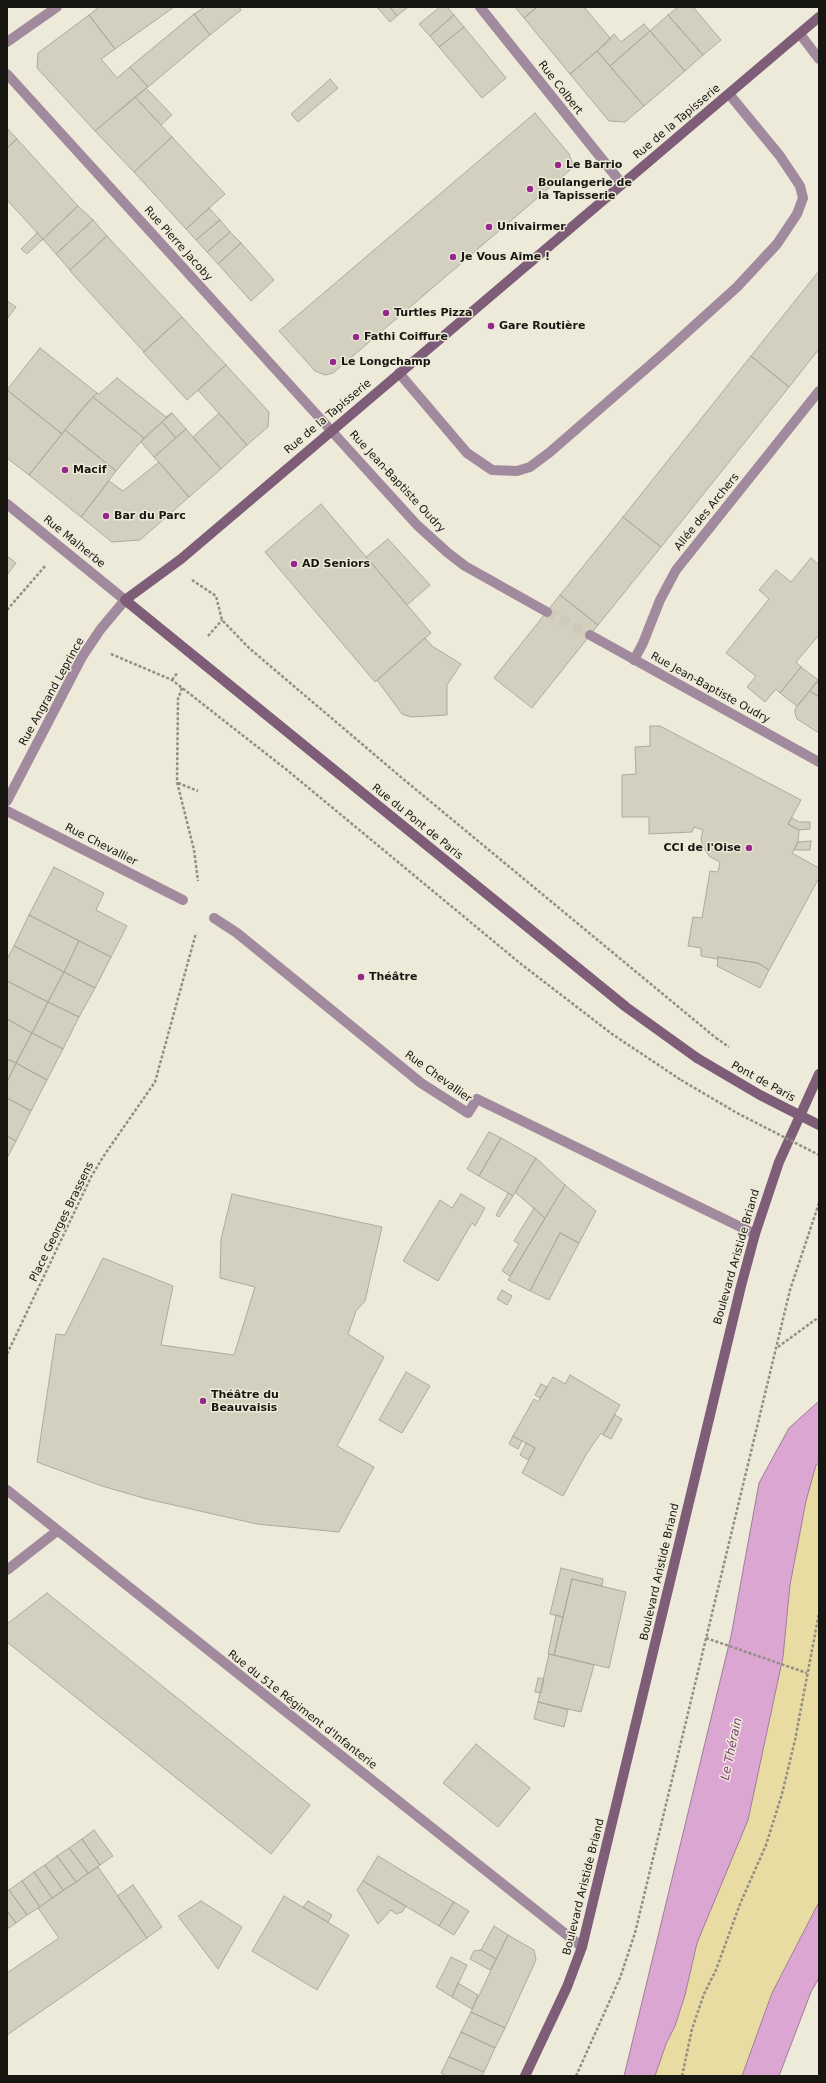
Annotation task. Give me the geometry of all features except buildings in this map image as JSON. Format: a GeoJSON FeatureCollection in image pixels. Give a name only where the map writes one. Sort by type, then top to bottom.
{"type":"FeatureCollection","features":[{"type":"Feature","properties":{"kind":"street"},"geometry":{"type":"LineString","coordinates":[[7,42],[57,7]]}},
{"type":"Feature","properties":{"kind":"street","name":"Rue Colbert"},"geometry":{"type":"LineString","coordinates":[[480,7],[622,184]]}},
{"type":"Feature","properties":{"kind":"street","name":"Rue de la Tapisserie"},"geometry":{"type":"LineString","coordinates":[[126,600],[171,567],[819,17]]}},
{"type":"Feature","properties":{"kind":"street"},"geometry":{"type":"LineString","coordinates":[[800,34],[819,59]]}},
{"type":"Feature","properties":{"kind":"street","name":"Rue Pierre Jacoby"},"geometry":{"type":"LineString","coordinates":[[7,74],[332,430]]}},
{"type":"Feature","properties":{"kind":"street"},"geometry":{"type":"LineString","coordinates":[[399,373],[467,453],[492,470],[517,471],[530,467],[664,353],[738,287],[776,244],[797,214],[802,198],[800,186],[780,156],[729,94]]}},
{"type":"Feature","properties":{"kind":"street","name":"Allée des Archers"},"geometry":{"type":"LineString","coordinates":[[634,660],[643,643],[660,600],[676,570],[819,391]]}},
{"type":"Feature","properties":{"kind":"street","name":"Rue Jean-Baptiste Oudry"},"geometry":{"type":"LineString","coordinates":[[332,430],[417,525],[448,553],[465,566],[547,612]]}},
{"type":"Feature","properties":{"kind":"street","name":"Rue Malherbe"},"geometry":{"type":"LineString","coordinates":[[7,504],[126,600]]}},
{"type":"Feature","properties":{"kind":"street","name":"Rue Angrand Leprince"},"geometry":{"type":"LineString","coordinates":[[7,801],[82,658],[100,630],[126,600]]}},
{"type":"Feature","properties":{"kind":"street","name":"Rue du Pont de Paris"},"geometry":{"type":"LineString","coordinates":[[126,600],[626,1007],[697,1058]]}},
{"type":"Feature","properties":{"kind":"street","name":"Rue Jean-Baptiste Oudry"},"geometry":{"type":"LineString","coordinates":[[590,636],[819,762]]}},
{"type":"Feature","properties":{"kind":"street","name":"Rue Chevallier"},"geometry":{"type":"LineString","coordinates":[[7,811],[183,900]]}},
{"type":"Feature","properties":{"kind":"street","name":"Rue Chevallier"},"geometry":{"type":"LineString","coordinates":[[214,918],[238,933],[422,1083],[468,1113],[477,1099],[755,1234]]}},
{"type":"Feature","properties":{"kind":"street","name":"Pont de Paris"},"geometry":{"type":"LineString","coordinates":[[697,1058],[760,1095],[819,1125]]}},
{"type":"Feature","properties":{"kind":"street","name":"Boulevard Aristide Briand"},"geometry":{"type":"LineString","coordinates":[[525,2076],[567,1987],[582,1948],[731,1324],[755,1234],[779,1162],[819,1074]]}},
{"type":"Feature","properties":{"kind":"street","name":"Rue du 51e Régiment d'Infanterie"},"geometry":{"type":"LineString","coordinates":[[7,1490],[582,1948]]}},
{"type":"Feature","properties":{"kind":"street"},"geometry":{"type":"LineString","coordinates":[[7,1570],[57,1531]]}},
{"type":"Feature","properties":{"kind":"path"},"geometry":{"type":"LineString","coordinates":[[7,610],[61,547]]}},
{"type":"Feature","properties":{"kind":"path"},"geometry":{"type":"LineString","coordinates":[[171,567],[216,596],[222,620],[250,648],[402,778],[716,1038]]}},
{"type":"Feature","properties":{"kind":"path"},"geometry":{"type":"LineString","coordinates":[[111,654],[172,680],[287,770],[527,969],[612,1034],[681,1080],[737,1113],[819,1155]]}},
{"type":"Feature","properties":{"kind":"path"},"geometry":{"type":"LineString","coordinates":[[177,782],[198,791]]}},
{"type":"Feature","properties":{"kind":"path","name":"Place Georges Brassens"},"geometry":{"type":"LineString","coordinates":[[7,1354],[91,1177],[103,1157],[155,1082]]}},
{"type":"Feature","properties":{"kind":"path"},"geometry":{"type":"LineString","coordinates":[[576,2076],[620,1978],[635,1933],[754,1437],[778,1347],[790,1290],[819,1203]]}},
{"type":"Feature","properties":{"kind":"path"},"geometry":{"type":"LineString","coordinates":[[778,1347],[819,1317]]}},
{"type":"Feature","properties":{"kind":"path"},"geometry":{"type":"LineString","coordinates":[[682,2076],[692,2028],[704,1994],[716,1970],[740,1904],[766,1844],[782,1794],[795,1740],[819,1613]]}},
{"type":"Feature","properties":{"kind":"path"},"geometry":{"type":"LineString","coordinates":[[706,1638],[807,1673]]}},
{"type":"Feature","properties":{"kind":"shaded area"},"geometry":{"type":"Polygon","coordinates":[[[819,1463],[819,1902],[772,1993],[742,2076],[655,2076],[666,2044],[675,2026],[685,1995],[693,1956],[783,1657],[790,1585],[806,1501],[816,1465],[819,1463]]]}},
{"type":"Feature","properties":{"kind":"water","name":"Le Thérain"},"geometry":{"type":"Polygon","coordinates":[[[819,1401],[819,1463],[816,1465],[806,1501],[790,1585],[783,1657],[748,1820],[697,1943],[685,1995],[675,2026],[666,2044],[655,2076],[624,2076],[731,1636],[759,1483],[789,1428],[819,1401]]]}},
{"type":"Feature","properties":{"kind":"water"},"geometry":{"type":"Polygon","coordinates":[[[819,1902],[819,1978],[811,1992],[779,2076],[742,2076],[772,1993],[819,1902]]]}},
{"type":"Feature","properties":{"kind":"tunnel"},"geometry":{"type":"LineString","coordinates":[[547,612],[590,635]]}},
{"type":"Feature","properties":{"kind":"place","name":"Le Barrio"},"geometry":{"type":"Point","coordinates":[558,165]}},
{"type":"Feature","properties":{"kind":"place","name":"Boulangerie de la Tapisserie"},"geometry":{"type":"Point","coordinates":[530,189]}},
{"type":"Feature","properties":{"kind":"place","name":"Univairmer"},"geometry":{"type":"Point","coordinates":[489,227]}},
{"type":"Feature","properties":{"kind":"place","name":"Je Vous Aime !"},"geometry":{"type":"Point","coordinates":[453,257]}},
{"type":"Feature","properties":{"kind":"place","name":"Turtles Pizza"},"geometry":{"type":"Point","coordinates":[386,313]}},
{"type":"Feature","properties":{"kind":"place","name":"Gare Routière"},"geometry":{"type":"Point","coordinates":[491,326]}},
{"type":"Feature","properties":{"kind":"place","name":"Fathi Coiffure"},"geometry":{"type":"Point","coordinates":[356,337]}},
{"type":"Feature","properties":{"kind":"place","name":"Le Longchamp"},"geometry":{"type":"Point","coordinates":[333,362]}},
{"type":"Feature","properties":{"kind":"place","name":"Macif"},"geometry":{"type":"Point","coordinates":[65,470]}},
{"type":"Feature","properties":{"kind":"place","name":"Bar du Parc"},"geometry":{"type":"Point","coordinates":[106,516]}},
{"type":"Feature","properties":{"kind":"place","name":"AD Seniors"},"geometry":{"type":"Point","coordinates":[294,564]}},
{"type":"Feature","properties":{"kind":"place","name":"CCI de l'Oise"},"geometry":{"type":"Point","coordinates":[749,848]}},
{"type":"Feature","properties":{"kind":"place","name":"Théâtre"},"geometry":{"type":"Point","coordinates":[361,977]}},
{"type":"Feature","properties":{"kind":"place","name":"Théâtre du Beauvaisis"},"geometry":{"type":"Point","coordinates":[203,1401]}}]}
